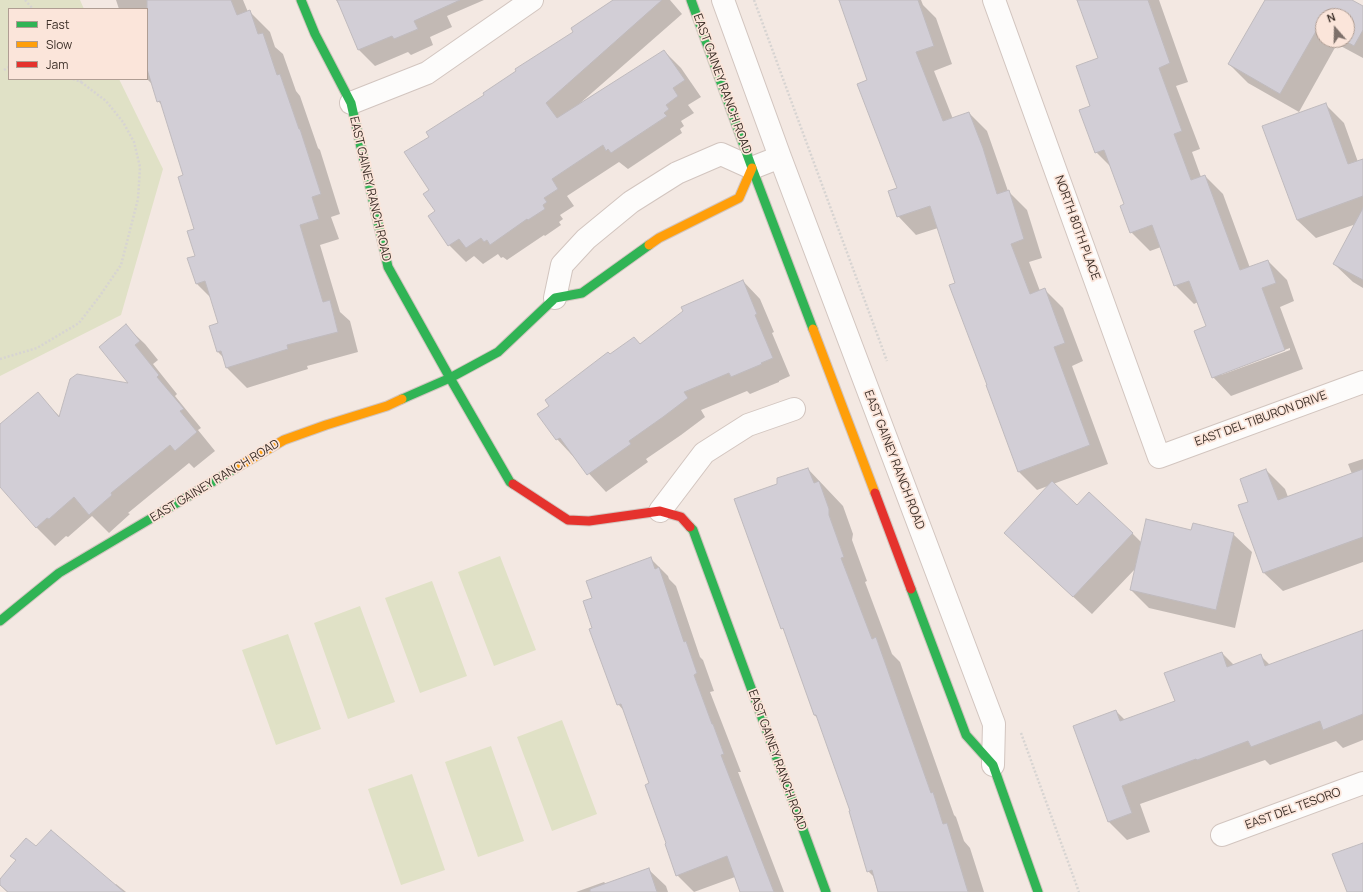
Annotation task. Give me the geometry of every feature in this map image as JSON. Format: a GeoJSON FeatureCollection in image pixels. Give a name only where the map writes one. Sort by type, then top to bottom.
{"type":"FeatureCollection","features":[{"type":"Feature","properties":{"kind":"street","name":"EAST GAINEY RANCH ROAD"},"geometry":{"type":"LineString","coordinates":[[301,0],[315,34],[351,103],[388,267],[510,482],[568,520],[589,521],[660,511],[682,517],[693,530],[826,892]]}},
{"type":"Feature","properties":{"kind":"street","name":"EAST GAINEY RANCH ROAD"},"geometry":{"type":"LineString","coordinates":[[351,103],[427,73],[532,0]]}},
{"type":"Feature","properties":{"kind":"street","name":"EAST GAINEY RANCH ROAD"},"geometry":{"type":"LineString","coordinates":[[691,0],[752,168],[966,735],[992,765],[1038,892]]}},
{"type":"Feature","properties":{"kind":"street","name":"EAST GAINEY RANCH ROAD"},"geometry":{"type":"LineString","coordinates":[[723,0],[780,157],[994,724],[992,765]]}},
{"type":"Feature","properties":{"kind":"street","name":"NORTH 80TH PLACE"},"geometry":{"type":"LineString","coordinates":[[994,0],[1159,457]]}},
{"type":"Feature","properties":{"kind":"street","name":"EAST GAINEY RANCH ROAD"},"geometry":{"type":"LineString","coordinates":[[555,298],[562,265],[586,239],[630,202],[677,172],[721,154],[752,168]]}},
{"type":"Feature","properties":{"kind":"street","name":"EAST GAINEY RANCH ROAD"},"geometry":{"type":"LineString","coordinates":[[0,620],[59,573],[284,440],[387,406],[450,378],[498,352],[555,298],[582,293],[659,238],[739,198],[752,168],[780,157]]}},
{"type":"Feature","properties":{"kind":"street","name":"EAST DEL TIBURON DRIVE"},"geometry":{"type":"LineString","coordinates":[[1159,457],[1363,382]]}},
{"type":"Feature","properties":{"kind":"street"},"geometry":{"type":"LineString","coordinates":[[660,511],[704,453],[748,425],[794,409]]}},
{"type":"Feature","properties":{"kind":"street","name":"EAST DEL TESORO"},"geometry":{"type":"LineString","coordinates":[[1222,835],[1363,783]]}},
{"type":"Feature","properties":{"kind":"path"},"geometry":{"type":"LineString","coordinates":[[26,0],[32,8]]}},
{"type":"Feature","properties":{"kind":"path"},"geometry":{"type":"LineString","coordinates":[[4,70],[8,68]]}},
{"type":"Feature","properties":{"kind":"path"},"geometry":{"type":"LineString","coordinates":[[0,358],[37,348],[78,323],[99,297],[121,265],[138,199],[140,167],[134,142],[123,122],[106,101],[81,81]]}},
{"type":"Feature","properties":{"kind":"green space"},"geometry":{"type":"Polygon","coordinates":[[[0,0],[80,0],[84,8],[8,8],[8,80],[119,80],[163,169],[121,315],[0,376],[0,0]]]}},
{"type":"Feature","properties":{"kind":"green space"},"geometry":{"type":"Polygon","coordinates":[[[500,556],[536,650],[494,666],[458,572],[500,556]]]}},
{"type":"Feature","properties":{"kind":"green space"},"geometry":{"type":"Polygon","coordinates":[[[432,581],[467,676],[420,693],[385,598],[432,581]]]}},
{"type":"Feature","properties":{"kind":"green space"},"geometry":{"type":"Polygon","coordinates":[[[360,606],[395,702],[348,719],[314,623],[360,606]]]}},
{"type":"Feature","properties":{"kind":"green space"},"geometry":{"type":"Polygon","coordinates":[[[288,634],[321,729],[276,745],[242,650],[288,634]]]}},
{"type":"Feature","properties":{"kind":"green space"},"geometry":{"type":"Polygon","coordinates":[[[562,720],[597,814],[552,831],[517,737],[562,720]]]}},
{"type":"Feature","properties":{"kind":"green space"},"geometry":{"type":"Polygon","coordinates":[[[491,746],[524,841],[478,857],[445,762],[491,746]]]}},
{"type":"Feature","properties":{"kind":"green space"},"geometry":{"type":"Polygon","coordinates":[[[412,774],[445,870],[401,885],[368,789],[412,774]]]}},
{"type":"Feature","properties":{"kind":"building"},"geometry":{"type":"Polygon","coordinates":[[[147,0],[231,0],[237,15],[250,10],[258,34],[263,33],[277,75],[280,74],[321,194],[312,197],[319,219],[300,225],[323,302],[330,300],[338,332],[287,345],[288,349],[226,368],[221,351],[217,352],[209,326],[218,323],[205,281],[196,284],[187,258],[195,256],[187,231],[194,229],[178,177],[183,175],[160,101],[157,102],[148,72],[147,0]]]}},
{"type":"Feature","properties":{"kind":"building"},"geometry":{"type":"Polygon","coordinates":[[[337,0],[460,0],[414,21],[418,29],[394,39],[392,36],[358,50],[337,0]]]}},
{"type":"Feature","properties":{"kind":"building"},"geometry":{"type":"Polygon","coordinates":[[[613,0],[662,0],[546,103],[557,118],[664,50],[685,80],[673,88],[678,96],[666,105],[669,109],[664,113],[667,116],[611,153],[608,149],[606,151],[603,145],[552,179],[558,189],[544,198],[547,202],[543,205],[545,209],[528,220],[527,219],[490,245],[487,240],[484,242],[481,238],[466,248],[459,239],[448,246],[428,216],[435,211],[423,194],[429,190],[404,152],[429,137],[426,132],[484,95],[483,93],[516,71],[515,69],[573,32],[571,28],[613,0]]]}},
{"type":"Feature","properties":{"kind":"building"},"geometry":{"type":"Polygon","coordinates":[[[839,0],[918,0],[934,46],[916,52],[943,121],[969,112],[983,148],[997,194],[1009,190],[1024,239],[1011,244],[1030,294],[1045,288],[1065,343],[1054,347],[1090,445],[1018,472],[949,285],[955,283],[930,206],[897,217],[888,191],[897,188],[857,84],[867,80],[839,0]]]}},
{"type":"Feature","properties":{"kind":"building"},"geometry":{"type":"Polygon","coordinates":[[[1077,0],[1148,0],[1170,63],[1159,68],[1182,131],[1174,134],[1191,180],[1205,175],[1240,270],[1268,260],[1276,283],[1262,288],[1285,350],[1212,378],[1194,331],[1206,326],[1189,281],[1174,286],[1152,225],[1130,233],[1120,206],[1124,204],[1104,150],[1095,153],[1079,110],[1090,106],[1076,66],[1098,58],[1077,0]]]}},
{"type":"Feature","properties":{"kind":"building"},"geometry":{"type":"Polygon","coordinates":[[[1265,0],[1352,0],[1363,6],[1363,30],[1355,44],[1355,8],[1315,8],[1315,33],[1280,94],[1228,64],[1265,0]]]}},
{"type":"Feature","properties":{"kind":"building"},"geometry":{"type":"Polygon","coordinates":[[[1326,103],[1348,164],[1363,159],[1363,196],[1297,220],[1262,126],[1326,103]]]}},
{"type":"Feature","properties":{"kind":"building"},"geometry":{"type":"Polygon","coordinates":[[[1363,208],[1363,280],[1333,264],[1363,208]]]}},
{"type":"Feature","properties":{"kind":"building"},"geometry":{"type":"Polygon","coordinates":[[[743,280],[757,314],[755,315],[773,358],[731,377],[729,373],[684,392],[688,398],[629,441],[631,444],[587,475],[560,438],[556,440],[537,414],[549,406],[545,400],[608,352],[610,354],[634,337],[640,344],[683,311],[681,307],[743,280]]]}},
{"type":"Feature","properties":{"kind":"building"},"geometry":{"type":"Polygon","coordinates":[[[126,324],[140,341],[135,345],[159,375],[157,377],[184,409],[180,411],[197,432],[175,451],[170,445],[111,493],[112,495],[89,515],[74,497],[49,519],[47,518],[36,528],[0,487],[0,424],[38,392],[59,417],[70,379],[77,374],[128,383],[99,347],[126,324]]]}},
{"type":"Feature","properties":{"kind":"building"},"geometry":{"type":"Polygon","coordinates":[[[808,468],[814,483],[819,481],[844,557],[841,558],[872,639],[876,637],[931,793],[933,792],[943,824],[947,823],[968,892],[878,892],[872,870],[867,872],[850,811],[816,715],[814,715],[783,628],[781,629],[734,499],[777,484],[777,478],[808,468]]]}},
{"type":"Feature","properties":{"kind":"building"},"geometry":{"type":"Polygon","coordinates":[[[1266,469],[1278,500],[1363,469],[1363,537],[1263,573],[1238,505],[1248,502],[1240,479],[1266,469]]]}},
{"type":"Feature","properties":{"kind":"building"},"geometry":{"type":"Polygon","coordinates":[[[1052,481],[1077,505],[1089,492],[1133,533],[1073,597],[1004,533],[1052,481]]]}},
{"type":"Feature","properties":{"kind":"building"},"geometry":{"type":"Polygon","coordinates":[[[1146,519],[1191,530],[1193,523],[1234,533],[1216,610],[1130,590],[1146,519]]]}},
{"type":"Feature","properties":{"kind":"building"},"geometry":{"type":"Polygon","coordinates":[[[651,557],[655,569],[659,567],[684,642],[686,641],[697,673],[694,675],[724,754],[721,755],[774,892],[740,892],[727,856],[676,876],[645,785],[649,783],[621,704],[617,705],[589,629],[592,628],[583,601],[592,598],[586,581],[651,557]]]}},
{"type":"Feature","properties":{"kind":"building"},"geometry":{"type":"Polygon","coordinates":[[[1363,630],[1363,714],[1323,730],[1320,721],[1251,747],[1248,741],[1122,786],[1132,813],[1108,822],[1073,726],[1116,710],[1120,721],[1175,701],[1164,673],[1222,652],[1227,667],[1261,654],[1265,666],[1363,630]]]}},
{"type":"Feature","properties":{"kind":"building"},"geometry":{"type":"Polygon","coordinates":[[[51,830],[124,892],[8,892],[0,885],[0,879],[16,860],[10,856],[26,838],[36,846],[51,830]]]}},
{"type":"Feature","properties":{"kind":"building"},"geometry":{"type":"Polygon","coordinates":[[[1363,843],[1363,892],[1347,892],[1332,854],[1363,843]]]}},
{"type":"Feature","properties":{"kind":"building"},"geometry":{"type":"Polygon","coordinates":[[[649,868],[657,892],[590,892],[590,889],[649,868]]]}},
{"type":"Feature","properties":{"kind":"traffic: fast"},"geometry":{"type":"LineString","coordinates":[[301,0],[315,34],[351,103],[388,267],[450,378],[510,482],[513,484]]}},
{"type":"Feature","properties":{"kind":"traffic: fast"},"geometry":{"type":"LineString","coordinates":[[691,0],[752,168],[813,329]]}},
{"type":"Feature","properties":{"kind":"traffic: fast"},"geometry":{"type":"LineString","coordinates":[[402,399],[450,378],[498,352],[555,298],[582,293],[649,245]]}},
{"type":"Feature","properties":{"kind":"traffic: fast"},"geometry":{"type":"LineString","coordinates":[[0,621],[59,573],[241,465]]}},
{"type":"Feature","properties":{"kind":"traffic: fast"},"geometry":{"type":"LineString","coordinates":[[690,527],[693,530],[826,892]]}},
{"type":"Feature","properties":{"kind":"traffic: fast"},"geometry":{"type":"LineString","coordinates":[[911,589],[966,735],[993,765],[1038,892]]}},
{"type":"Feature","properties":{"kind":"traffic: slow"},"geometry":{"type":"LineString","coordinates":[[649,245],[659,238],[739,198],[752,168]]}},
{"type":"Feature","properties":{"kind":"traffic: slow"},"geometry":{"type":"LineString","coordinates":[[813,329],[875,493]]}},
{"type":"Feature","properties":{"kind":"traffic: slow"},"geometry":{"type":"LineString","coordinates":[[241,465],[284,440],[387,406],[402,399]]}},
{"type":"Feature","properties":{"kind":"traffic: jam"},"geometry":{"type":"LineString","coordinates":[[513,484],[568,520],[589,521],[660,511],[681,517],[690,527]]}},
{"type":"Feature","properties":{"kind":"traffic: jam"},"geometry":{"type":"LineString","coordinates":[[875,493],[911,589]]}}]}
